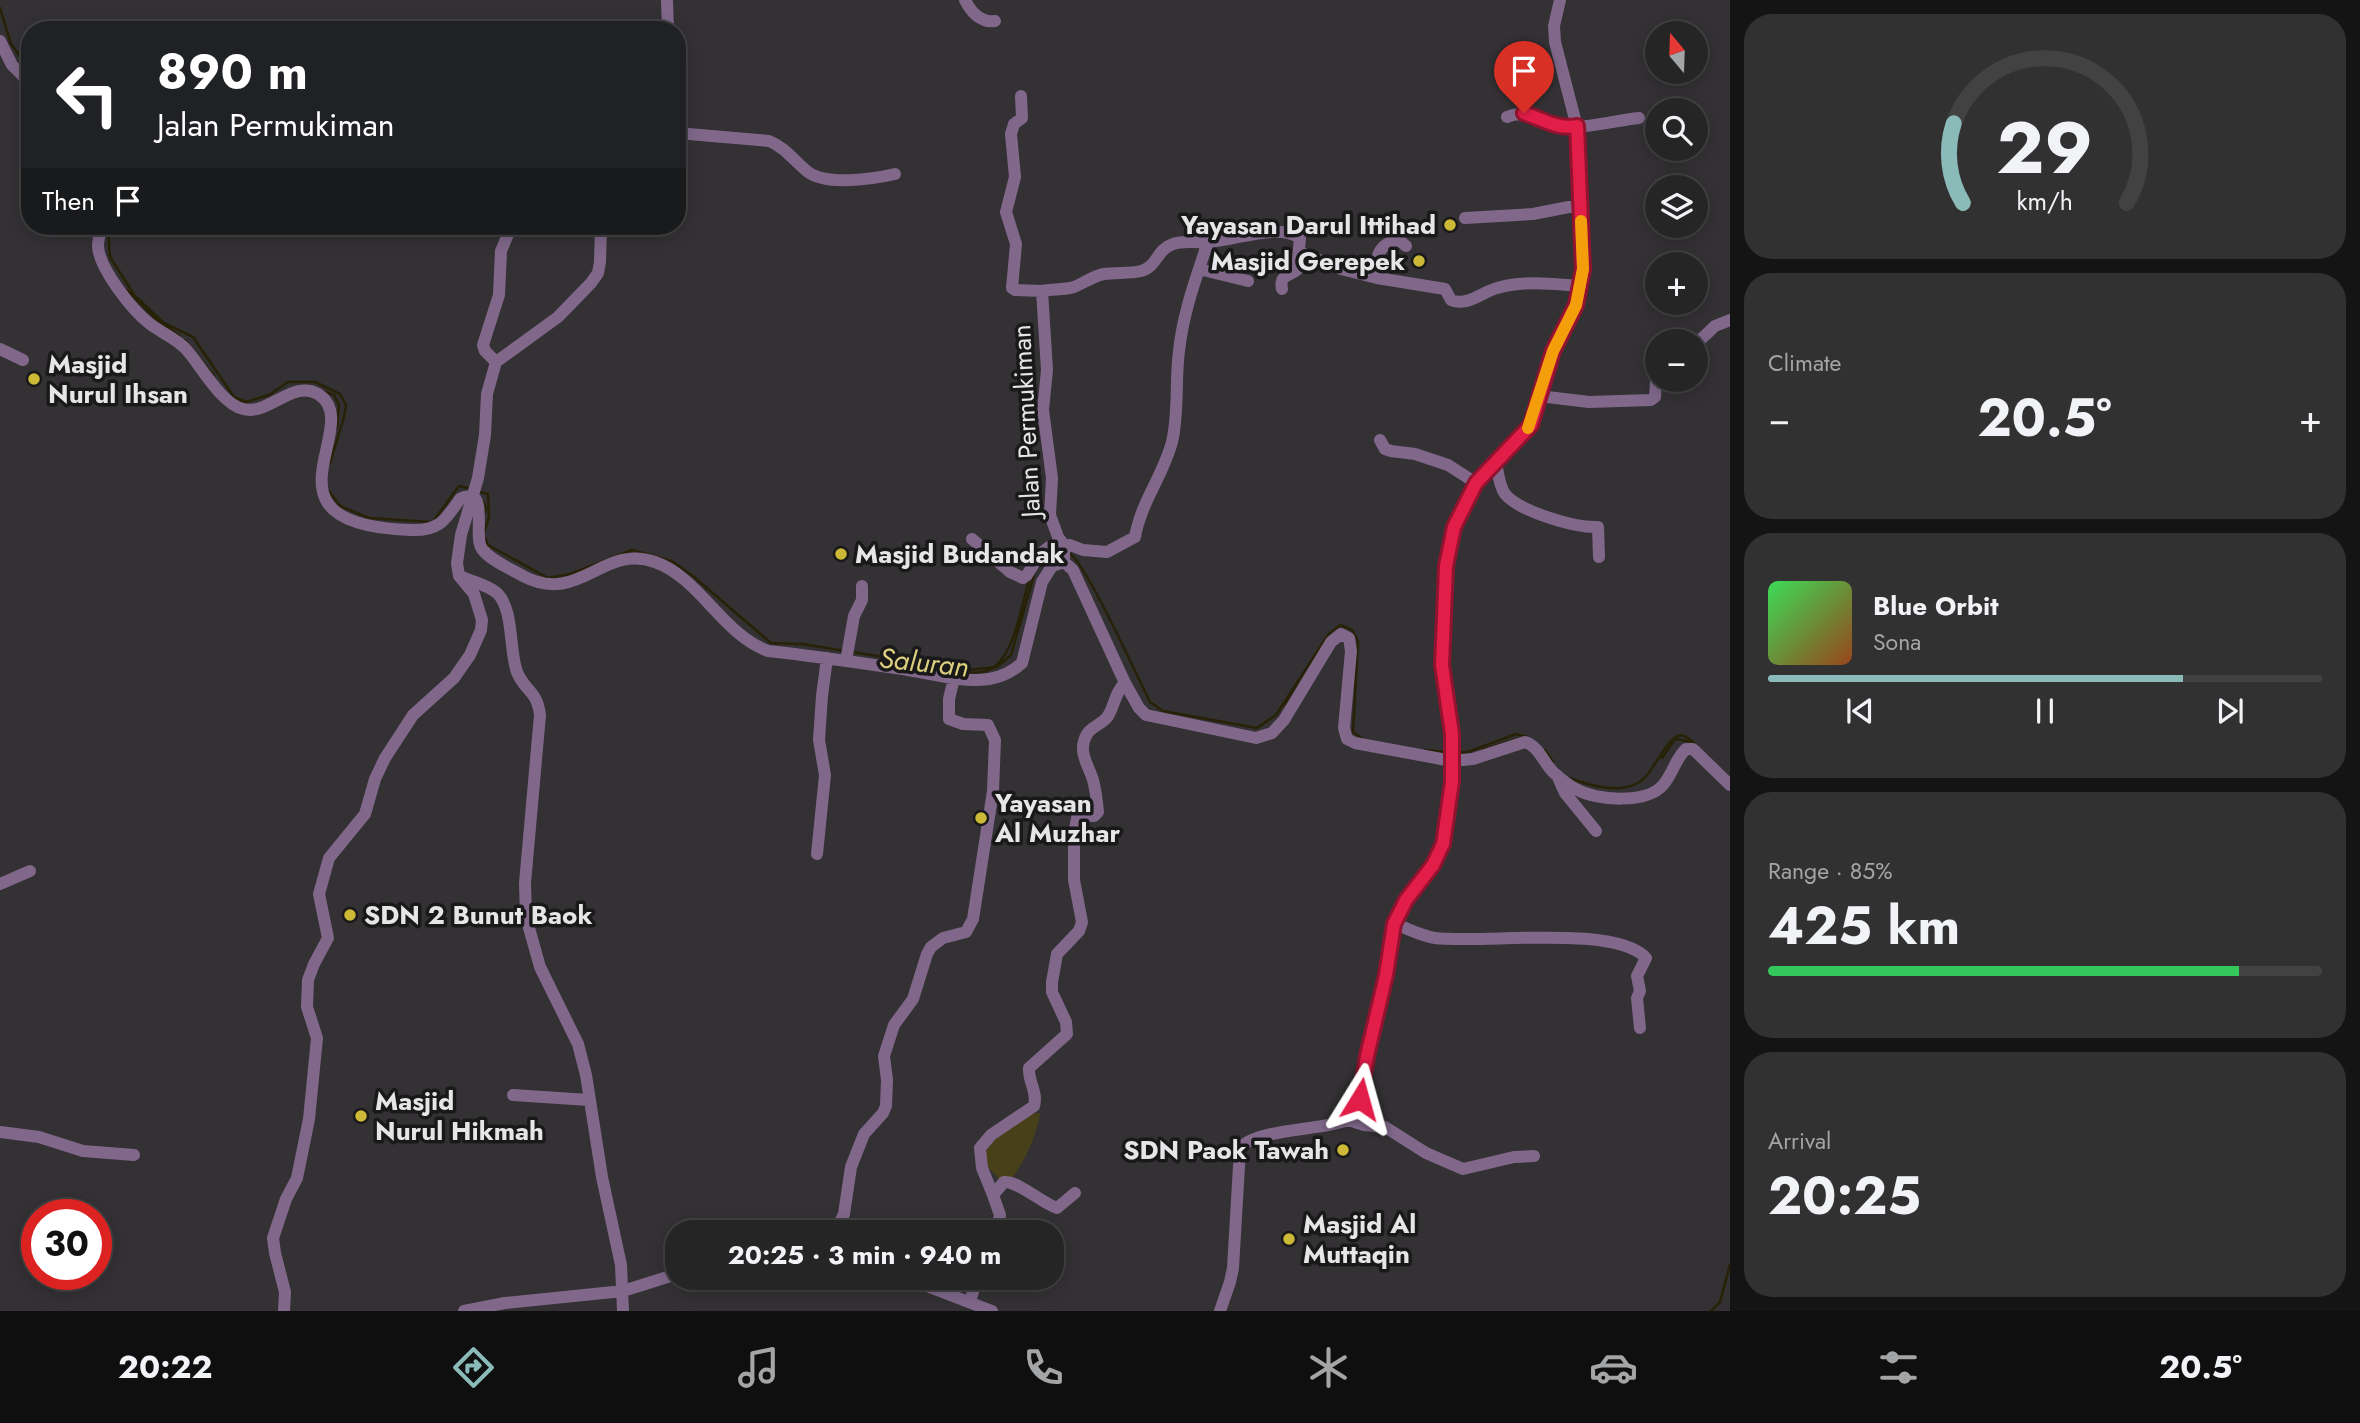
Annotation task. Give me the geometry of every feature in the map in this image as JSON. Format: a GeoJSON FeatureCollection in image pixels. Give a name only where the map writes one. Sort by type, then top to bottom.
{"type":"FeatureCollection","features":[{"type":"Feature","properties":{"kind":"street"},"geometry":{"type":"LineString","coordinates":[[667,0],[668,21]]}},
{"type":"Feature","properties":{"kind":"street"},"geometry":{"type":"LineString","coordinates":[[965,0],[976,15],[985,21],[995,21]]}},
{"type":"Feature","properties":{"kind":"street"},"geometry":{"type":"LineString","coordinates":[[1220,1311],[1233,1268],[1238,1156],[1242,1144],[1263,1136],[1332,1126],[1353,1118],[1359,1108],[1394,924],[1406,900],[1433,865],[1443,844],[1452,782],[1452,734],[1442,665],[1446,566],[1454,527],[1476,483],[1531,425],[1553,351],[1576,305],[1583,269],[1577,126],[1555,42],[1554,26],[1560,0]]}},
{"type":"Feature","properties":{"kind":"street"},"geometry":{"type":"LineString","coordinates":[[0,40],[12,65],[21,74]]}},
{"type":"Feature","properties":{"kind":"street","name":"Jalan Permukiman"},"geometry":{"type":"LineString","coordinates":[[1021,96],[1022,118],[1014,124],[1011,134],[1015,177],[1006,212],[1016,244],[1012,288],[1015,290],[1042,292],[1073,287],[1103,274],[1138,272],[1152,267],[1162,251],[1173,244],[1186,241],[1208,242],[1268,232],[1300,237],[1300,252],[1341,269],[1377,278],[1446,289],[1451,300],[1461,303],[1500,287],[1537,284],[1580,286]]}},
{"type":"Feature","properties":{"kind":"street"},"geometry":{"type":"LineString","coordinates":[[1507,117],[1524,113],[1570,128],[1639,118]]}},
{"type":"Feature","properties":{"kind":"street"},"geometry":{"type":"LineString","coordinates":[[686,134],[769,141],[778,145],[809,173],[823,178],[877,178],[895,174]]}},
{"type":"Feature","properties":{"kind":"street"},"geometry":{"type":"LineString","coordinates":[[1465,218],[1533,214],[1579,205]]}},
{"type":"Feature","properties":{"kind":"street"},"geometry":{"type":"LineString","coordinates":[[100,235],[98,248],[102,261],[131,305],[152,326],[181,344],[212,385],[236,406],[252,410],[304,390],[316,393],[323,399],[329,409],[331,424],[321,469],[321,482],[327,502],[342,518],[376,527],[427,530],[440,525],[460,499],[472,495]]}},
{"type":"Feature","properties":{"kind":"street"},"geometry":{"type":"LineString","coordinates":[[496,362],[483,345],[499,295],[501,251],[508,235]]}},
{"type":"Feature","properties":{"kind":"street"},"geometry":{"type":"LineString","coordinates":[[284,1311],[285,1292],[274,1238],[286,1199],[297,1178],[309,1119],[317,1038],[307,1007],[308,980],[328,938],[319,894],[321,882],[329,858],[365,814],[375,779],[385,758],[413,715],[453,678],[470,655],[481,630],[482,620],[474,594],[459,576],[460,541],[478,478],[485,435],[487,394],[496,362],[558,317],[591,284],[598,273],[600,235]]}},
{"type":"Feature","properties":{"kind":"street"},"geometry":{"type":"LineString","coordinates":[[1377,278],[1376,259],[1379,252],[1397,240],[1406,246]]}},
{"type":"Feature","properties":{"kind":"street","name":"Jalan Permukiman"},"geometry":{"type":"LineString","coordinates":[[1064,553],[1075,546],[1083,550],[1107,552],[1135,537],[1147,496],[1160,476],[1171,444],[1183,318],[1208,242]]}},
{"type":"Feature","properties":{"kind":"street"},"geometry":{"type":"LineString","coordinates":[[1282,289],[1284,276],[1297,270],[1300,252]]}},
{"type":"Feature","properties":{"kind":"street"},"geometry":{"type":"LineString","coordinates":[[1199,268],[1248,281]]}},
{"type":"Feature","properties":{"kind":"street","name":"Jalan Permukiman"},"geometry":{"type":"LineString","coordinates":[[1042,292],[1047,370],[1043,410],[1052,478],[1050,515],[1064,553]]}},
{"type":"Feature","properties":{"kind":"street"},"geometry":{"type":"LineString","coordinates":[[1708,333],[1715,326],[1730,320]]}},
{"type":"Feature","properties":{"kind":"street"},"geometry":{"type":"LineString","coordinates":[[0,349],[23,360]]}},
{"type":"Feature","properties":{"kind":"street"},"geometry":{"type":"LineString","coordinates":[[1539,396],[1589,402],[1651,400],[1655,392]]}},
{"type":"Feature","properties":{"kind":"street"},"geometry":{"type":"LineString","coordinates":[[1380,440],[1385,449],[1391,452],[1415,454],[1448,465],[1476,483]]}},
{"type":"Feature","properties":{"kind":"street"},"geometry":{"type":"LineString","coordinates":[[1496,462],[1500,483],[1508,497],[1551,518],[1576,526],[1598,527],[1599,557]]}},
{"type":"Feature","properties":{"kind":"street"},"geometry":{"type":"LineString","coordinates":[[472,495],[480,506],[478,537],[482,549],[533,581],[548,585],[573,582],[616,561],[635,558],[655,562],[679,577],[729,626],[759,648],[827,658],[847,655],[954,678],[988,679],[1013,672],[1022,663],[1042,582],[1064,553],[1125,683],[1146,715],[1256,738],[1272,733],[1284,720],[1331,642],[1338,635],[1343,635],[1349,638],[1351,651],[1344,728],[1347,739],[1355,743],[1452,760],[1473,759],[1525,742],[1532,744],[1556,775],[1565,793],[1596,831]]}},
{"type":"Feature","properties":{"kind":"street","name":"Jalan Permukiman"},"geometry":{"type":"LineString","coordinates":[[972,539],[1010,572],[1023,578],[1043,550],[1054,545],[1064,553]]}},
{"type":"Feature","properties":{"kind":"street"},"geometry":{"type":"LineString","coordinates":[[459,576],[490,588],[506,605],[517,671],[522,683],[533,692],[538,701],[540,715],[525,883],[526,917],[540,967],[578,1044],[621,1265],[623,1311]]}},
{"type":"Feature","properties":{"kind":"street"},"geometry":{"type":"LineString","coordinates":[[847,655],[854,616],[862,600],[862,586]]}},
{"type":"Feature","properties":{"kind":"street"},"geometry":{"type":"LineString","coordinates":[[817,854],[825,775],[819,740],[827,658]]}},
{"type":"Feature","properties":{"kind":"street"},"geometry":{"type":"LineString","coordinates":[[841,1220],[851,1167],[864,1134],[886,1106],[884,1056],[894,1025],[913,999],[931,947],[943,939],[965,932],[973,919],[993,791],[995,740],[988,725],[963,724],[949,719],[949,699],[954,678]]}},
{"type":"Feature","properties":{"kind":"street"},"geometry":{"type":"LineString","coordinates":[[999,1220],[1000,1214],[982,1168],[980,1149],[991,1135],[1034,1106],[1035,1089],[1029,1076],[1030,1069],[1067,1034],[1066,1022],[1052,992],[1052,982],[1057,954],[1079,931],[1082,922],[1074,880],[1074,835],[1077,818],[1081,815],[1094,816],[1098,812],[1095,789],[1083,750],[1087,733],[1110,714],[1118,689],[1125,683]]}},
{"type":"Feature","properties":{"kind":"street"},"geometry":{"type":"LineString","coordinates":[[1556,775],[1577,790],[1590,794],[1619,799],[1638,797],[1661,787],[1681,754],[1686,749],[1693,749],[1730,785]]}},
{"type":"Feature","properties":{"kind":"street"},"geometry":{"type":"LineString","coordinates":[[0,884],[30,870]]}},
{"type":"Feature","properties":{"kind":"street"},"geometry":{"type":"LineString","coordinates":[[1394,924],[1432,937],[1579,937],[1624,947],[1643,955],[1646,958],[1637,976],[1640,991],[1637,998],[1640,1028]]}},
{"type":"Feature","properties":{"kind":"street"},"geometry":{"type":"LineString","coordinates":[[513,1095],[589,1100]]}},
{"type":"Feature","properties":{"kind":"street"},"geometry":{"type":"LineString","coordinates":[[1349,1120],[1364,1125],[1385,1126],[1426,1153],[1463,1169],[1504,1159],[1534,1156]]}},
{"type":"Feature","properties":{"kind":"street"},"geometry":{"type":"LineString","coordinates":[[0,1132],[39,1137],[83,1151],[134,1156]]}},
{"type":"Feature","properties":{"kind":"street"},"geometry":{"type":"LineString","coordinates":[[993,1195],[1003,1183],[1009,1181],[1057,1208],[1075,1193]]}},
{"type":"Feature","properties":{"kind":"street"},"geometry":{"type":"LineString","coordinates":[[464,1311],[505,1303],[623,1292],[665,1278]]}},
{"type":"Feature","properties":{"kind":"street"},"geometry":{"type":"LineString","coordinates":[[938,1290],[992,1311]]}},
{"type":"Feature","properties":{"kind":"street"},"geometry":{"type":"LineString","coordinates":[[970,1302],[974,1290]]}},
{"type":"Feature","properties":{"kind":"shaded area"},"geometry":{"type":"Polygon","coordinates":[[[1040,1113],[1024,1160],[1008,1183],[1002,1182],[984,1163],[987,1144],[1033,1114],[1040,1113]]]}},
{"type":"Feature","properties":{"kind":"waterway","name":"Saluran"},"geometry":{"type":"LineString","coordinates":[[0,8],[11,44],[21,58]]}},
{"type":"Feature","properties":{"kind":"waterway","name":"Saluran"},"geometry":{"type":"LineString","coordinates":[[108,235],[110,257],[135,296],[164,323],[193,337],[234,397],[246,402],[269,395],[288,382],[315,382],[340,394],[346,405],[330,463]]}},
{"type":"Feature","properties":{"kind":"waterway","name":"Saluran"},"geometry":{"type":"LineString","coordinates":[[127,290],[157,320],[180,336]]}},
{"type":"Feature","properties":{"kind":"waterway"},"geometry":{"type":"LineString","coordinates":[[185,340],[214,376]]}},
{"type":"Feature","properties":{"kind":"waterway"},"geometry":{"type":"LineString","coordinates":[[320,390],[334,395],[339,405],[337,428]]}},
{"type":"Feature","properties":{"kind":"waterway","name":"Saluran"},"geometry":{"type":"LineString","coordinates":[[435,519],[459,486],[471,489]]}},
{"type":"Feature","properties":{"kind":"waterway","name":"Saluran"},"geometry":{"type":"LineString","coordinates":[[328,490],[340,506],[369,518],[430,522]]}},
{"type":"Feature","properties":{"kind":"waterway","name":"Saluran"},"geometry":{"type":"LineString","coordinates":[[477,491],[488,494],[489,517],[484,532]]}},
{"type":"Feature","properties":{"kind":"waterway","name":"Saluran"},"geometry":{"type":"LineString","coordinates":[[483,501],[486,509],[484,514]]}},
{"type":"Feature","properties":{"kind":"waterway","name":"Saluran"},"geometry":{"type":"LineString","coordinates":[[485,538],[488,545],[548,578],[570,574],[632,550],[672,561],[771,643],[802,644],[845,651]]}},
{"type":"Feature","properties":{"kind":"waterway","name":"Saluran"},"geometry":{"type":"LineString","coordinates":[[1069,553],[1087,576],[1150,702],[1163,711],[1257,728],[1276,715],[1328,635],[1340,625],[1352,630],[1358,641],[1353,732],[1363,739]]}},
{"type":"Feature","properties":{"kind":"waterway","name":"Saluran"},"geometry":{"type":"LineString","coordinates":[[1046,557],[1060,556]]}},
{"type":"Feature","properties":{"kind":"waterway","name":"Saluran"},"geometry":{"type":"LineString","coordinates":[[852,652],[968,670],[997,667],[1011,655],[1034,575]]}},
{"type":"Feature","properties":{"kind":"waterway"},"geometry":{"type":"LineString","coordinates":[[932,668],[978,672],[991,669],[999,662],[1011,642],[1029,581]]}},
{"type":"Feature","properties":{"kind":"waterway","name":"Saluran"},"geometry":{"type":"LineString","coordinates":[[1285,704],[1299,680]]}},
{"type":"Feature","properties":{"kind":"waterway","name":"Saluran"},"geometry":{"type":"LineString","coordinates":[[1457,752],[1468,752],[1516,734],[1523,736]]}},
{"type":"Feature","properties":{"kind":"waterway","name":"Saluran"},"geometry":{"type":"LineString","coordinates":[[1482,750],[1526,736]]}},
{"type":"Feature","properties":{"kind":"waterway","name":"Saluran"},"geometry":{"type":"LineString","coordinates":[[1569,778],[1604,787],[1622,788],[1644,778],[1667,746],[1678,736],[1686,737],[1697,746]]}},
{"type":"Feature","properties":{"kind":"waterway","name":"Saluran"},"geometry":{"type":"LineString","coordinates":[[1662,758],[1675,739],[1693,745]]}},
{"type":"Feature","properties":{"kind":"waterway","name":"Saluran"},"geometry":{"type":"LineString","coordinates":[[1425,750],[1446,752]]}},
{"type":"Feature","properties":{"kind":"waterway","name":"Saluran"},"geometry":{"type":"LineString","coordinates":[[1545,750],[1553,762]]}},
{"type":"Feature","properties":{"kind":"waterway"},"geometry":{"type":"LineString","coordinates":[[1711,1311],[1720,1302],[1730,1265]]}},
{"type":"Feature","properties":{"kind":"slow traffic"},"geometry":{"type":"LineString","coordinates":[[1528,428],[1553,351],[1576,305],[1583,269],[1581,221]]}},
{"type":"Feature","properties":{"kind":"place","name":"Yayasan Darul Ittihad"},"geometry":{"type":"Point","coordinates":[1450,225]}},
{"type":"Feature","properties":{"kind":"place","name":"Masjid Gerepek"},"geometry":{"type":"Point","coordinates":[1419,261]}},
{"type":"Feature","properties":{"kind":"place","name":"Masjid Nurul Ihsan"},"geometry":{"type":"Point","coordinates":[34,379]}},
{"type":"Feature","properties":{"kind":"place","name":"Masjid Budandak"},"geometry":{"type":"Point","coordinates":[841,554]}},
{"type":"Feature","properties":{"kind":"place","name":"Yayasan Al Muzhar"},"geometry":{"type":"Point","coordinates":[981,818]}},
{"type":"Feature","properties":{"kind":"place","name":"SDN 2 Bunut Baok"},"geometry":{"type":"Point","coordinates":[350,915]}},
{"type":"Feature","properties":{"kind":"place","name":"Masjid Nurul Hikmah"},"geometry":{"type":"Point","coordinates":[361,1116]}},
{"type":"Feature","properties":{"kind":"place","name":"SDN Paok Tawah"},"geometry":{"type":"Point","coordinates":[1343,1150]}},
{"type":"Feature","properties":{"kind":"place","name":"Masjid Al Muttaqin"},"geometry":{"type":"Point","coordinates":[1289,1239]}},
{"type":"Feature","properties":{"kind":"route"},"geometry":{"type":"LineString","coordinates":[[1360,1099],[1394,924],[1406,900],[1433,865],[1443,844],[1452,782],[1452,734],[1442,665],[1446,566],[1454,527],[1476,483],[1531,425],[1553,351],[1576,305],[1583,269],[1577,126],[1570,128],[1553,124],[1524,113]]}}]}
